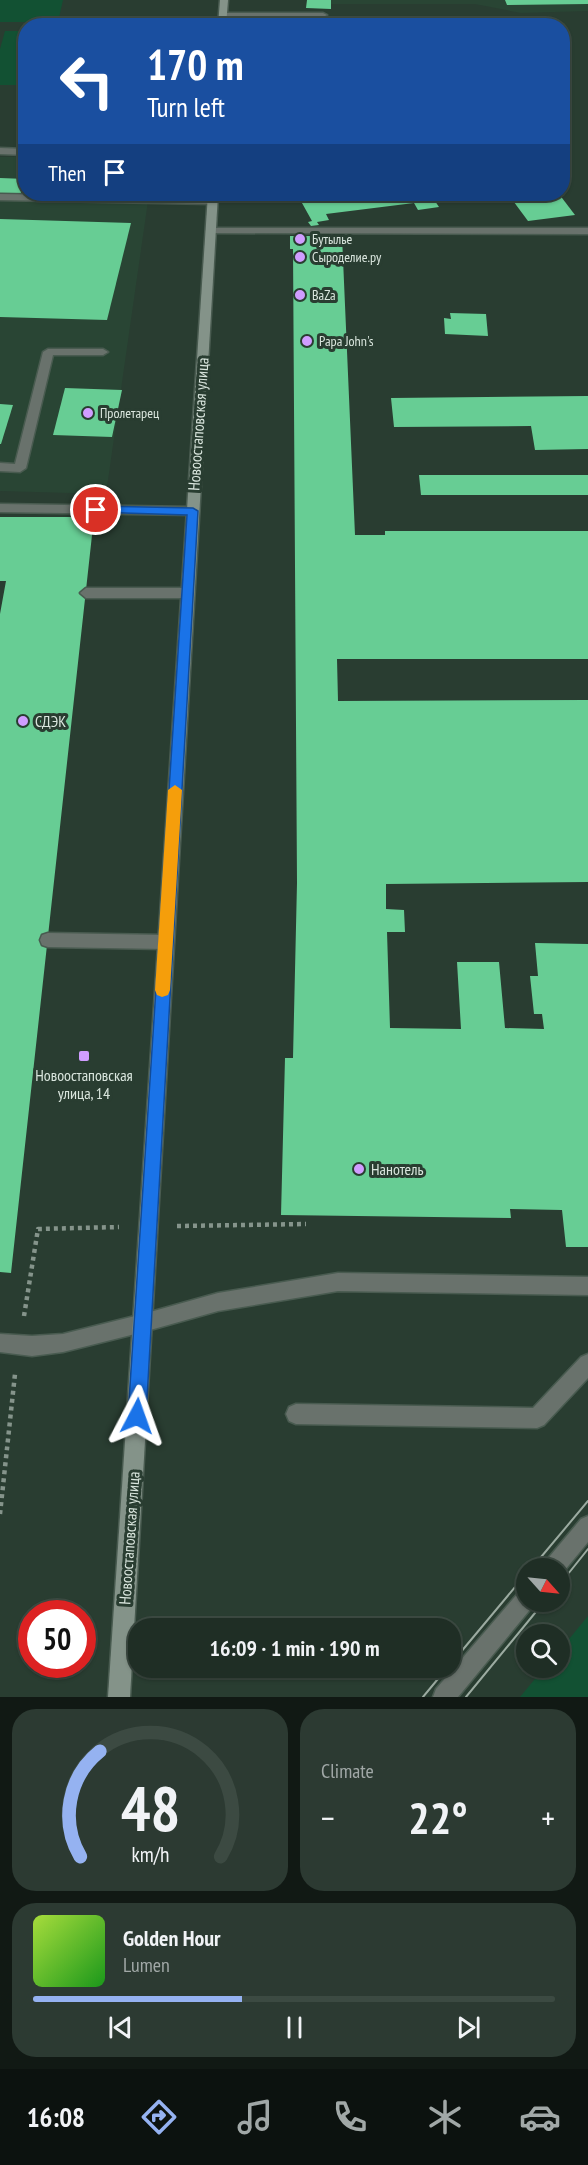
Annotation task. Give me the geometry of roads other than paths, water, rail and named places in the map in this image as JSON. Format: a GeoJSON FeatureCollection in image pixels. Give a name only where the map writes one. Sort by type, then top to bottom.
{"type":"FeatureCollection","features":[{"type":"Feature","properties":{"kind":"main road"},"geometry":{"type":"LineString","coordinates":[[223,18],[224,0]]}},
{"type":"Feature","properties":{"kind":"main road","name":"Новоостаповская улица"},"geometry":{"type":"LineString","coordinates":[[119,1697],[213,201]]}},
{"type":"Feature","properties":{"kind":"street"},"geometry":{"type":"LineString","coordinates":[[223,15],[323,15]]}},
{"type":"Feature","properties":{"kind":"street"},"geometry":{"type":"LineString","coordinates":[[0,151],[18,152]]}},
{"type":"Feature","properties":{"kind":"street"},"geometry":{"type":"LineString","coordinates":[[0,197],[18,197]]}},
{"type":"Feature","properties":{"kind":"street"},"geometry":{"type":"LineString","coordinates":[[211,231],[344,229],[588,231]]}},
{"type":"Feature","properties":{"kind":"street"},"geometry":{"type":"LineString","coordinates":[[0,467],[20,468],[48,352],[103,352]]}},
{"type":"Feature","properties":{"kind":"street"},"geometry":{"type":"LineString","coordinates":[[0,508],[193,511]]}},
{"type":"Feature","properties":{"kind":"street"},"geometry":{"type":"LineString","coordinates":[[86,593],[187,593]]}},
{"type":"Feature","properties":{"kind":"street"},"geometry":{"type":"LineString","coordinates":[[48,939],[165,942]]}},
{"type":"Feature","properties":{"kind":"street"},"geometry":{"type":"LineString","coordinates":[[0,1343],[19,1345],[63,1343],[218,1302],[338,1282],[588,1286]]}},
{"type":"Feature","properties":{"kind":"street"},"geometry":{"type":"LineString","coordinates":[[296,1414],[537,1418],[588,1364]]}},
{"type":"Feature","properties":{"kind":"street"},"geometry":{"type":"LineString","coordinates":[[561,1558],[588,1526]]}},
{"type":"Feature","properties":{"kind":"street"},"geometry":{"type":"LineString","coordinates":[[444,1697],[516,1611]]}},
{"type":"Feature","properties":{"kind":"tram line"},"geometry":{"type":"LineString","coordinates":[[540,1558],[588,1501]]}},
{"type":"Feature","properties":{"kind":"tram line"},"geometry":{"type":"LineString","coordinates":[[570,1572],[588,1549]]}},
{"type":"Feature","properties":{"kind":"tram line"},"geometry":{"type":"LineString","coordinates":[[461,1652],[516,1586]]}},
{"type":"Feature","properties":{"kind":"tram line"},"geometry":{"type":"LineString","coordinates":[[466,1697],[536,1612]]}},
{"type":"Feature","properties":{"kind":"tram line"},"geometry":{"type":"LineString","coordinates":[[423,1697],[439,1678]]}},
{"type":"Feature","properties":{"kind":"place","name":"Бутылье"},"geometry":{"type":"Point","coordinates":[300,239]}},
{"type":"Feature","properties":{"kind":"place","name":"Сыроделие.ру"},"geometry":{"type":"Point","coordinates":[300,257]}},
{"type":"Feature","properties":{"kind":"place","name":"BaZa"},"geometry":{"type":"Point","coordinates":[300,295]}},
{"type":"Feature","properties":{"kind":"place","name":"Papa John's"},"geometry":{"type":"Point","coordinates":[307,341]}},
{"type":"Feature","properties":{"kind":"place","name":"Пролетарец"},"geometry":{"type":"Point","coordinates":[88,413]}},
{"type":"Feature","properties":{"kind":"place","name":"СДЭК"},"geometry":{"type":"Point","coordinates":[23,721]}},
{"type":"Feature","properties":{"kind":"place","name":"Новоостаповская улица, 14"},"geometry":{"type":"Point","coordinates":[84,1056]}},
{"type":"Feature","properties":{"kind":"place","name":"Нанотель"},"geometry":{"type":"Point","coordinates":[359,1169]}}]}
